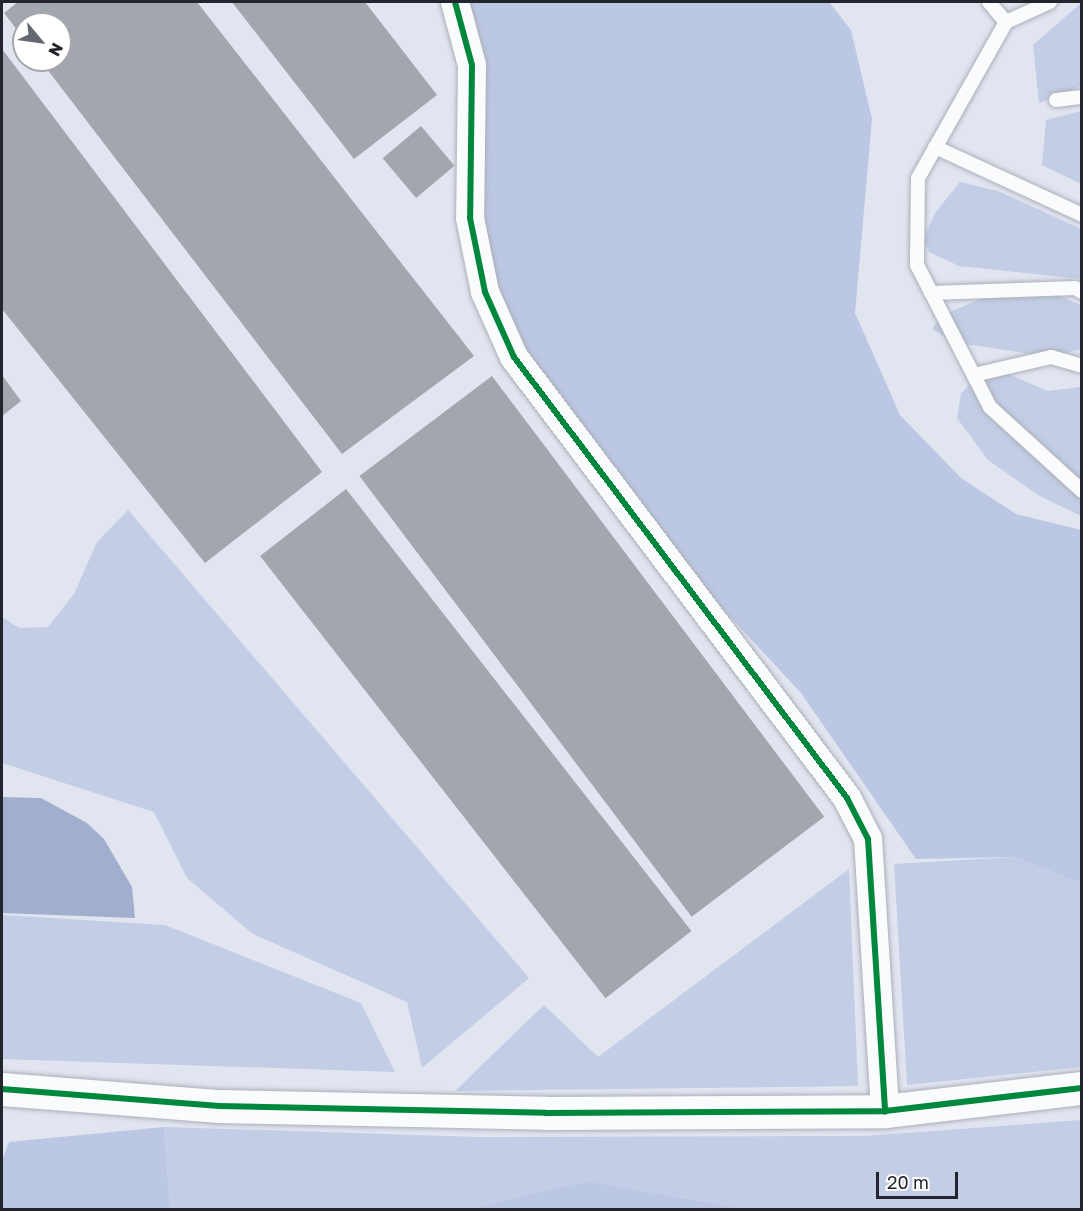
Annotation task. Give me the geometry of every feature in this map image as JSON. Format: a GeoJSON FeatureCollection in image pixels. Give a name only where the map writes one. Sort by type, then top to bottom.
{"type":"FeatureCollection","features":[{"type":"Feature","properties":{"kind":"street"},"geometry":{"type":"LineString","coordinates":[[455,2],[472,65],[470,218],[485,292],[514,357],[847,798],[868,839],[885,1111]]}},
{"type":"Feature","properties":{"kind":"street"},"geometry":{"type":"LineString","coordinates":[[2,1089],[267,1107],[546,1113],[885,1111],[1082,1088]]}},
{"type":"Feature","properties":{"kind":"lane"},"geometry":{"type":"LineString","coordinates":[[989,2],[1006,22]]}},
{"type":"Feature","properties":{"kind":"lane"},"geometry":{"type":"LineString","coordinates":[[1050,2],[1006,22],[918,178],[917,265],[990,407],[1082,492]]}},
{"type":"Feature","properties":{"kind":"lane"},"geometry":{"type":"LineString","coordinates":[[1056,100],[1082,97]]}},
{"type":"Feature","properties":{"kind":"lane"},"geometry":{"type":"LineString","coordinates":[[935,147],[1082,215]]}},
{"type":"Feature","properties":{"kind":"lane"},"geometry":{"type":"LineString","coordinates":[[931,294],[1075,288],[1082,292]]}},
{"type":"Feature","properties":{"kind":"lane"},"geometry":{"type":"LineString","coordinates":[[974,375],[1051,357],[1082,366]]}},
{"type":"Feature","properties":{"kind":"shaded area"},"geometry":{"type":"Polygon","coordinates":[[[452,2],[829,2],[851,30],[872,119],[855,313],[900,415],[961,478],[1016,514],[1081,530],[1081,883],[1014,857],[916,859],[801,693],[627,506],[501,327],[452,2]]]}},
{"type":"Feature","properties":{"kind":"shaded area"},"geometry":{"type":"Polygon","coordinates":[[[1081,3],[1081,86],[1039,103],[1033,45],[1081,3]]]}},
{"type":"Feature","properties":{"kind":"shaded area"},"geometry":{"type":"Polygon","coordinates":[[[1082,111],[1081,184],[1042,165],[1046,120],[1082,111]]]}},
{"type":"Feature","properties":{"kind":"shaded area"},"geometry":{"type":"Polygon","coordinates":[[[960,182],[998,191],[1081,229],[1081,279],[959,266],[929,252],[923,240],[935,213],[960,182]]]}},
{"type":"Feature","properties":{"kind":"shaded area"},"geometry":{"type":"Polygon","coordinates":[[[1053,293],[1081,305],[1081,349],[1051,357],[953,342],[932,329],[941,316],[985,297],[1053,293]]]}},
{"type":"Feature","properties":{"kind":"shaded area"},"geometry":{"type":"Polygon","coordinates":[[[1005,373],[1048,391],[1081,387],[1081,516],[1038,495],[988,460],[957,418],[961,394],[977,375],[1005,373]]]}},
{"type":"Feature","properties":{"kind":"shaded area"},"geometry":{"type":"Polygon","coordinates":[[[128,510],[529,978],[422,1068],[407,1002],[253,934],[187,878],[154,812],[2,763],[2,617],[19,628],[48,627],[74,594],[97,542],[128,510]]]}},
{"type":"Feature","properties":{"kind":"shaded area"},"geometry":{"type":"Polygon","coordinates":[[[2,797],[41,798],[87,823],[104,839],[132,887],[135,918],[2,913],[2,797]]]}},
{"type":"Feature","properties":{"kind":"shaded area"},"geometry":{"type":"Polygon","coordinates":[[[1014,857],[1081,883],[1081,1067],[907,1085],[894,864],[1014,857]]]}},
{"type":"Feature","properties":{"kind":"shaded area"},"geometry":{"type":"Polygon","coordinates":[[[849,869],[858,1086],[455,1091],[544,1005],[598,1057],[849,869]]]}},
{"type":"Feature","properties":{"kind":"shaded area"},"geometry":{"type":"Polygon","coordinates":[[[2,915],[165,925],[361,1003],[395,1072],[2,1059],[2,915]]]}},
{"type":"Feature","properties":{"kind":"shaded area"},"geometry":{"type":"Polygon","coordinates":[[[1081,1120],[1081,1209],[746,1209],[587,1181],[467,1209],[170,1209],[164,1127],[479,1137],[865,1136],[1081,1120]]]}},
{"type":"Feature","properties":{"kind":"shaded area"},"geometry":{"type":"Polygon","coordinates":[[[164,1127],[170,1209],[2,1209],[2,1160],[9,1142],[164,1127]]]}},
{"type":"Feature","properties":{"kind":"shaded area"},"geometry":{"type":"Polygon","coordinates":[[[587,1181],[746,1209],[467,1209],[587,1181]]]}},
{"type":"Feature","properties":{"kind":"building"},"geometry":{"type":"Polygon","coordinates":[[[18,2],[197,2],[474,356],[342,454],[49,72],[72,72],[72,12],[12,12],[12,23],[4,13],[18,2]]]}},
{"type":"Feature","properties":{"kind":"building"},"geometry":{"type":"Polygon","coordinates":[[[232,2],[365,2],[437,95],[354,159],[232,2]]]}},
{"type":"Feature","properties":{"kind":"building"},"geometry":{"type":"Polygon","coordinates":[[[2,49],[12,62],[12,72],[19,72],[322,472],[205,563],[2,309],[2,49]]]}},
{"type":"Feature","properties":{"kind":"building"},"geometry":{"type":"Polygon","coordinates":[[[421,126],[454,166],[416,198],[383,158],[421,126]]]}},
{"type":"Feature","properties":{"kind":"building"},"geometry":{"type":"Polygon","coordinates":[[[2,375],[21,401],[2,416],[2,375]]]}},
{"type":"Feature","properties":{"kind":"building"},"geometry":{"type":"Polygon","coordinates":[[[492,376],[824,817],[692,917],[359,476],[492,376]]]}},
{"type":"Feature","properties":{"kind":"building"},"geometry":{"type":"Polygon","coordinates":[[[346,489],[691,931],[605,998],[260,556],[346,489]]]}},
{"type":"Feature","properties":{"kind":"cycle path"},"geometry":{"type":"LineString","coordinates":[[455,2],[472,65],[470,218],[485,292],[514,357],[847,798],[868,839],[885,1111]]}},
{"type":"Feature","properties":{"kind":"cycle path"},"geometry":{"type":"LineString","coordinates":[[2,1089],[219,1106],[546,1113],[885,1111],[1082,1088]]}}]}
